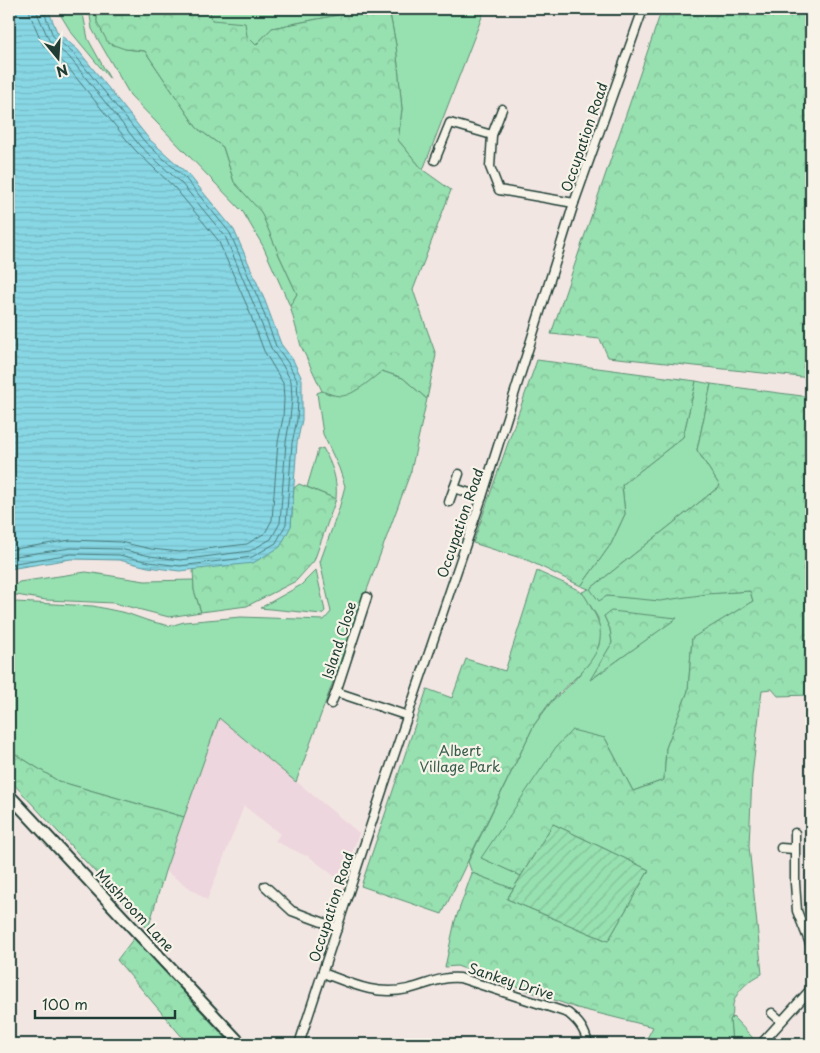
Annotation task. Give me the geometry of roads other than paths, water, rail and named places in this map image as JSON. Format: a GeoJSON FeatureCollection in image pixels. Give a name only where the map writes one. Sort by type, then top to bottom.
{"type":"FeatureCollection","features":[{"type":"Feature","properties":{"kind":"street","name":"Occupation Road"},"geometry":{"type":"LineString","coordinates":[[299,1044],[482,497],[574,203],[642,9]]}},
{"type":"Feature","properties":{"kind":"street"},"geometry":{"type":"LineString","coordinates":[[502,109],[492,135],[490,167],[500,190],[574,203]]}},
{"type":"Feature","properties":{"kind":"street"},"geometry":{"type":"LineString","coordinates":[[435,160],[450,123],[492,135]]}},
{"type":"Feature","properties":{"kind":"street"},"geometry":{"type":"LineString","coordinates":[[449,502],[459,474]]}},
{"type":"Feature","properties":{"kind":"street"},"geometry":{"type":"LineString","coordinates":[[454,488],[482,497]]}},
{"type":"Feature","properties":{"kind":"street","name":"Island Close"},"geometry":{"type":"LineString","coordinates":[[331,704],[366,596]]}},
{"type":"Feature","properties":{"kind":"street","name":"Island Close"},"geometry":{"type":"LineString","coordinates":[[336,692],[408,716]]}},
{"type":"Feature","properties":{"kind":"street","name":"Mushroom Lane"},"geometry":{"type":"LineString","coordinates":[[9,795],[241,1044]]}},
{"type":"Feature","properties":{"kind":"street"},"geometry":{"type":"LineString","coordinates":[[795,833],[797,911],[811,946]]}},
{"type":"Feature","properties":{"kind":"street"},"geometry":{"type":"LineString","coordinates":[[781,848],[794,849]]}},
{"type":"Feature","properties":{"kind":"street"},"geometry":{"type":"LineString","coordinates":[[265,886],[292,911],[338,928]]}},
{"type":"Feature","properties":{"kind":"street","name":"Sankey Drive"},"geometry":{"type":"LineString","coordinates":[[322,974],[363,988],[384,992],[409,989],[447,977],[460,978],[568,1013],[584,1030],[588,1044]]}},
{"type":"Feature","properties":{"kind":"street"},"geometry":{"type":"LineString","coordinates":[[761,1044],[811,989]]}},
{"type":"Feature","properties":{"kind":"street"},"geometry":{"type":"LineString","coordinates":[[772,1013],[781,1021]]}},
{"type":"Feature","properties":{"kind":"water"},"geometry":{"type":"Polygon","coordinates":[[[9,9],[48,9],[57,32],[78,50],[149,139],[189,175],[234,230],[265,301],[281,344],[293,360],[302,379],[302,420],[297,443],[291,526],[280,547],[253,563],[180,571],[148,567],[119,560],[71,559],[9,569],[9,9]]]}},
{"type":"Feature","properties":{"kind":"park label","name":"Albert Village Park"},"geometry":{"type":"Point","coordinates":[460,758]}}]}
